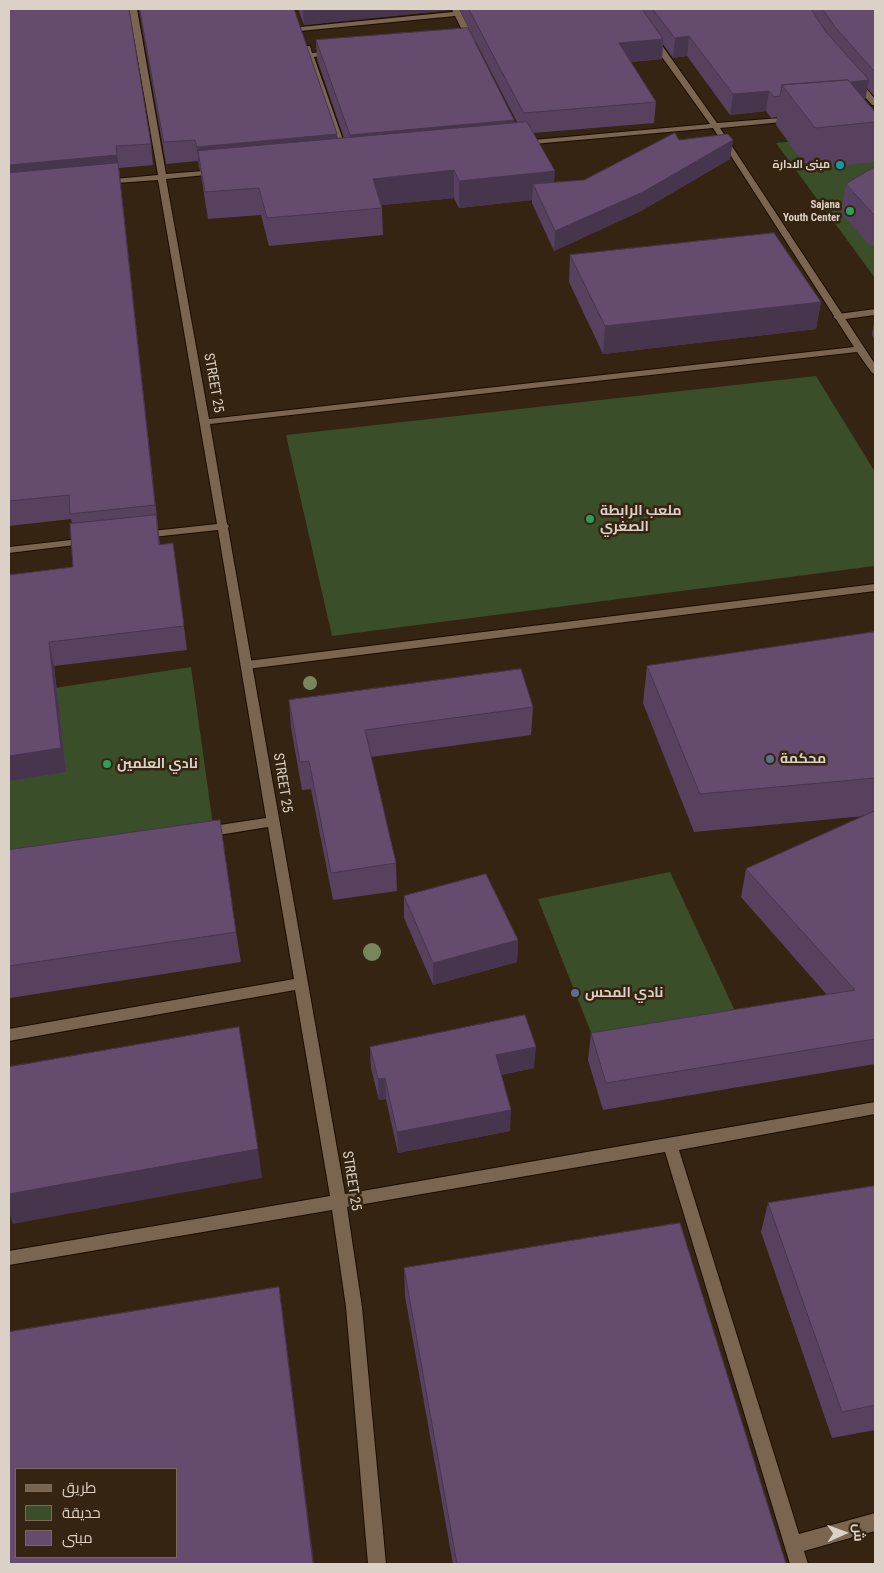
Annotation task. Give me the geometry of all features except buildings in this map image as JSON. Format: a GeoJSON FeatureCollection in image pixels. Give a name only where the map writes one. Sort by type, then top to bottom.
{"type":"FeatureCollection","features":[{"type":"Feature","properties":{"kind":"street","name":"STREET 25"},"geometry":{"type":"LineString","coordinates":[[133,9],[161,177],[224,526],[339,1202],[354,1307],[377,1564]]}},
{"type":"Feature","properties":{"kind":"street"},"geometry":{"type":"LineString","coordinates":[[346,159],[299,25],[456,11],[476,51]]}},
{"type":"Feature","properties":{"kind":"street"},"geometry":{"type":"LineString","coordinates":[[648,32],[715,126],[875,371]]}},
{"type":"Feature","properties":{"kind":"street"},"geometry":{"type":"LineString","coordinates":[[462,43],[472,42]]}},
{"type":"Feature","properties":{"kind":"street"},"geometry":{"type":"LineString","coordinates":[[310,55],[338,53]]}},
{"type":"Feature","properties":{"kind":"street"},"geometry":{"type":"LineString","coordinates":[[850,75],[875,103]]}},
{"type":"Feature","properties":{"kind":"street"},"geometry":{"type":"LineString","coordinates":[[512,144],[800,119]]}},
{"type":"Feature","properties":{"kind":"street"},"geometry":{"type":"LineString","coordinates":[[517,135],[521,143]]}},
{"type":"Feature","properties":{"kind":"street"},"geometry":{"type":"LineString","coordinates":[[336,160],[356,158]]}},
{"type":"Feature","properties":{"kind":"street"},"geometry":{"type":"LineString","coordinates":[[94,183],[220,171]]}},
{"type":"Feature","properties":{"kind":"street"},"geometry":{"type":"LineString","coordinates":[[838,317],[875,312]]}},
{"type":"Feature","properties":{"kind":"street"},"geometry":{"type":"LineString","coordinates":[[205,422],[859,349]]}},
{"type":"Feature","properties":{"kind":"street"},"geometry":{"type":"LineString","coordinates":[[136,536],[224,526]]}},
{"type":"Feature","properties":{"kind":"street"},"geometry":{"type":"LineString","coordinates":[[9,550],[97,540]]}},
{"type":"Feature","properties":{"kind":"street"},"geometry":{"type":"LineString","coordinates":[[247,666],[875,587]]}},
{"type":"Feature","properties":{"kind":"street"},"geometry":{"type":"LineString","coordinates":[[195,833],[273,822]]}},
{"type":"Feature","properties":{"kind":"street"},"geometry":{"type":"LineString","coordinates":[[9,1035],[301,983]]}},
{"type":"Feature","properties":{"kind":"street"},"geometry":{"type":"LineString","coordinates":[[9,1258],[875,1108]]}},
{"type":"Feature","properties":{"kind":"street"},"geometry":{"type":"LineString","coordinates":[[670,1145],[798,1564]]}},
{"type":"Feature","properties":{"kind":"street"},"geometry":{"type":"LineString","coordinates":[[793,1545],[875,1522]]}},
{"type":"Feature","properties":{"kind":"green space","name":"Sajana Youth Center"},"geometry":{"type":"Polygon","coordinates":[[[875,133],[875,278],[776,143],[875,133]]]}},
{"type":"Feature","properties":{"kind":"green space","name":"ملعب الرابطة الصغري"},"geometry":{"type":"Polygon","coordinates":[[[816,376],[875,472],[875,566],[332,636],[286,435],[816,376]]]}},
{"type":"Feature","properties":{"kind":"green space","name":"نادي العلمين"},"geometry":{"type":"Polygon","coordinates":[[[191,667],[213,825],[9,852],[9,695],[191,667]]]}},
{"type":"Feature","properties":{"kind":"green space"},"geometry":{"type":"Polygon","coordinates":[[[670,872],[734,1009],[594,1040],[538,899],[670,872]]]}},
{"type":"Feature","properties":{"kind":"place","name":"مبنى الادارة"},"geometry":{"type":"Point","coordinates":[840,165]}},
{"type":"Feature","properties":{"kind":"place","name":"Sajana Youth Center"},"geometry":{"type":"Point","coordinates":[850,211]}},
{"type":"Feature","properties":{"kind":"place","name":"ملعب الرابطة الصغري"},"geometry":{"type":"Point","coordinates":[590,519]}},
{"type":"Feature","properties":{"kind":"place","name":"محكمة"},"geometry":{"type":"Point","coordinates":[770,759]}},
{"type":"Feature","properties":{"kind":"place","name":"نادي العلمين"},"geometry":{"type":"Point","coordinates":[107,764]}},
{"type":"Feature","properties":{"kind":"place","name":"نادي المحس"},"geometry":{"type":"Point","coordinates":[575,993]}}]}
